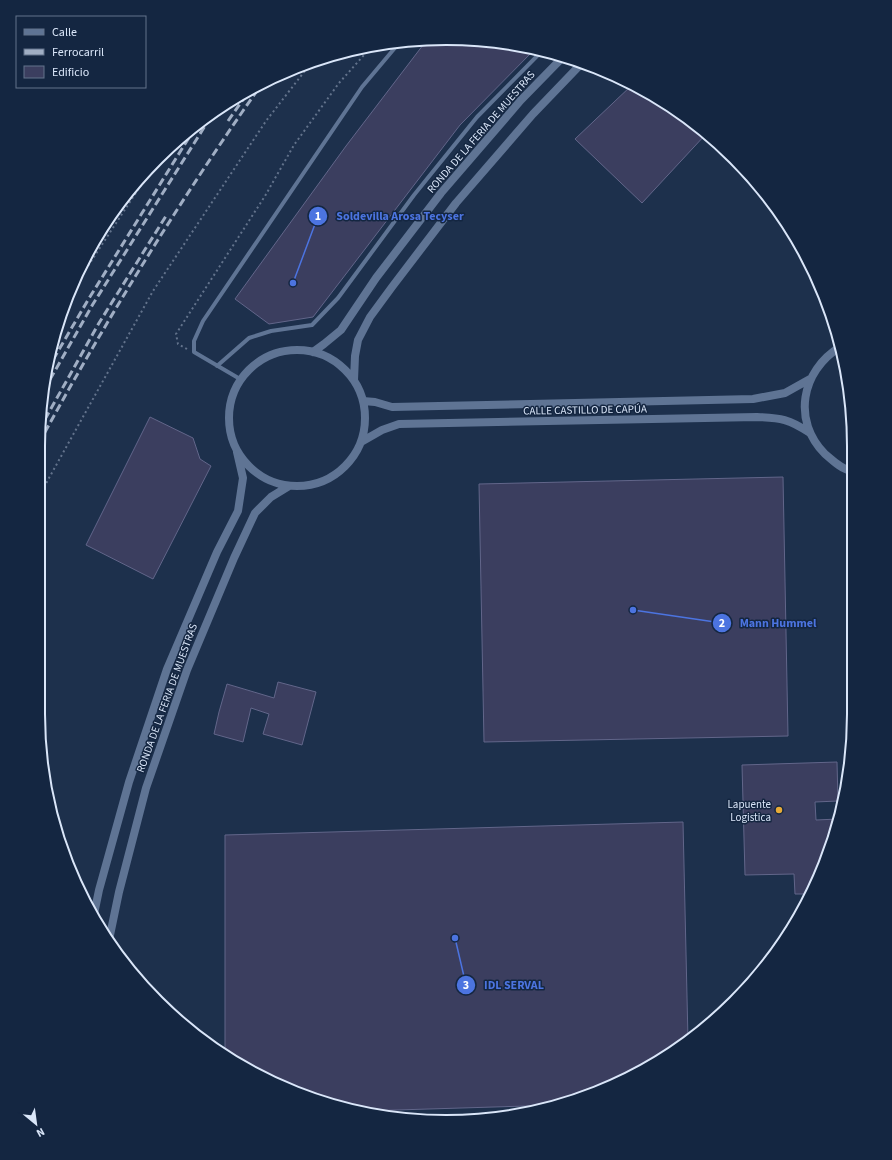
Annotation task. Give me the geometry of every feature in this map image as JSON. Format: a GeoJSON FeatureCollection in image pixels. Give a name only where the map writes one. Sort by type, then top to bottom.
{"type":"FeatureCollection","features":[{"type":"Feature","properties":{"kind":"street","name":"RONDA DE LA FERIA DE MUESTRAS"},"geometry":{"type":"LineString","coordinates":[[313,352],[341,330],[376,278],[441,193],[522,100],[559,61]]}},
{"type":"Feature","properties":{"kind":"street","name":"RONDA DE LA FERIA DE MUESTRAS"},"geometry":{"type":"LineString","coordinates":[[354,380],[355,356],[358,340],[370,317],[456,203],[533,114],[578,67]]}},
{"type":"Feature","properties":{"kind":"street","name":"RONDA DE LA FERIA DE MUESTRAS"},"geometry":{"type":"LineString","coordinates":[[95,908],[129,782],[167,670],[217,552],[238,511],[243,478],[237,452],[230,434],[228,415],[232,397],[240,379],[251,367],[265,358],[275,354],[297,350],[313,352],[329,358],[343,367],[354,380],[363,401],[366,417],[361,442],[353,458],[340,471],[325,481],[307,486],[289,486],[268,481],[250,469],[237,452]]}},
{"type":"Feature","properties":{"kind":"street"},"geometry":{"type":"LineString","coordinates":[[835,350],[830,353],[819,365],[810,379],[805,397],[805,415],[810,433],[818,447],[832,460],[847,471]]}},
{"type":"Feature","properties":{"kind":"street","name":"CALLE CASTILLO DE CAPÚA"},"geometry":{"type":"LineString","coordinates":[[363,401],[375,402],[392,407],[753,399],[785,394],[810,379]]}},
{"type":"Feature","properties":{"kind":"street","name":"CALLE CASTILLO DE CAPÚA"},"geometry":{"type":"LineString","coordinates":[[361,442],[382,430],[399,424],[757,417],[779,418],[795,423],[810,433]]}},
{"type":"Feature","properties":{"kind":"street","name":"RONDA DE LA FERIA DE MUESTRAS"},"geometry":{"type":"LineString","coordinates":[[110,933],[119,892],[146,788],[187,670],[234,558],[255,513],[271,497],[289,486]]}},
{"type":"Feature","properties":{"kind":"lane"},"geometry":{"type":"LineString","coordinates":[[240,379],[194,352],[194,341],[203,321],[362,88],[395,48]]}},
{"type":"Feature","properties":{"kind":"lane"},"geometry":{"type":"LineString","coordinates":[[217,366],[249,338],[271,331],[312,325],[338,298],[414,195],[477,117],[537,56]]}},
{"type":"Feature","properties":{"kind":"path"},"geometry":{"type":"LineString","coordinates":[[194,352],[178,344],[176,334],[265,196],[294,145],[339,83],[365,54]]}},
{"type":"Feature","properties":{"kind":"path"},"geometry":{"type":"LineString","coordinates":[[45,485],[153,291],[266,121],[305,71]]}},
{"type":"Feature","properties":{"kind":"path"},"geometry":{"type":"LineString","coordinates":[[86,269],[136,192]]}},
{"type":"Feature","properties":{"kind":"building"},"geometry":{"type":"Polygon","coordinates":[[[446,45],[498,48],[530,54],[460,125],[313,317],[269,324],[235,299],[346,146],[422,46],[446,45]]]}},
{"type":"Feature","properties":{"kind":"building"},"geometry":{"type":"Polygon","coordinates":[[[628,89],[669,113],[702,138],[642,203],[575,139],[628,89]]]}},
{"type":"Feature","properties":{"kind":"building"},"geometry":{"type":"Polygon","coordinates":[[[150,417],[193,438],[200,459],[211,466],[153,579],[86,545],[150,417]]]}},
{"type":"Feature","properties":{"kind":"building"},"geometry":{"type":"Polygon","coordinates":[[[783,477],[788,736],[484,742],[479,484],[783,477]]]}},
{"type":"Feature","properties":{"kind":"building"},"geometry":{"type":"Polygon","coordinates":[[[278,682],[316,692],[302,745],[263,734],[269,714],[251,708],[243,742],[214,734],[227,684],[274,698],[278,682]]]}},
{"type":"Feature","properties":{"kind":"building","name":"Lapuente Logistica"},"geometry":{"type":"Polygon","coordinates":[[[837,762],[837,801],[815,802],[816,820],[833,819],[826,843],[804,894],[795,894],[794,874],[745,875],[742,765],[837,762]]]}},
{"type":"Feature","properties":{"kind":"building"},"geometry":{"type":"Polygon","coordinates":[[[683,822],[688,1034],[669,1047],[623,1074],[575,1094],[529,1106],[385,1110],[317,1094],[269,1074],[225,1048],[225,835],[683,822]]]}},
{"type":"Feature","properties":{"kind":"railway"},"geometry":{"type":"LineString","coordinates":[[46,431],[117,306],[173,216],[255,94]]}},
{"type":"Feature","properties":{"kind":"railway"},"geometry":{"type":"LineString","coordinates":[[228,121],[241,102]]}},
{"type":"Feature","properties":{"kind":"railway"},"geometry":{"type":"LineString","coordinates":[[51,377],[93,304],[205,126]]}},
{"type":"Feature","properties":{"kind":"railway"},"geometry":{"type":"LineString","coordinates":[[56,354],[88,300],[187,141]]}},
{"type":"Feature","properties":{"kind":"railway"},"geometry":{"type":"LineString","coordinates":[[46,417],[99,323],[166,216]]}},
{"type":"Feature","properties":{"kind":"place","name":"Soldevilla Arosa Tecyser"},"geometry":{"type":"Point","coordinates":[293,283]}},
{"type":"Feature","properties":{"kind":"place","name":"Mann Hummel"},"geometry":{"type":"Point","coordinates":[633,610]}},
{"type":"Feature","properties":{"kind":"place","name":"Lapuente Logistica"},"geometry":{"type":"Point","coordinates":[779,810]}},
{"type":"Feature","properties":{"kind":"place","name":"IDL SERVAL"},"geometry":{"type":"Point","coordinates":[455,938]}}]}
